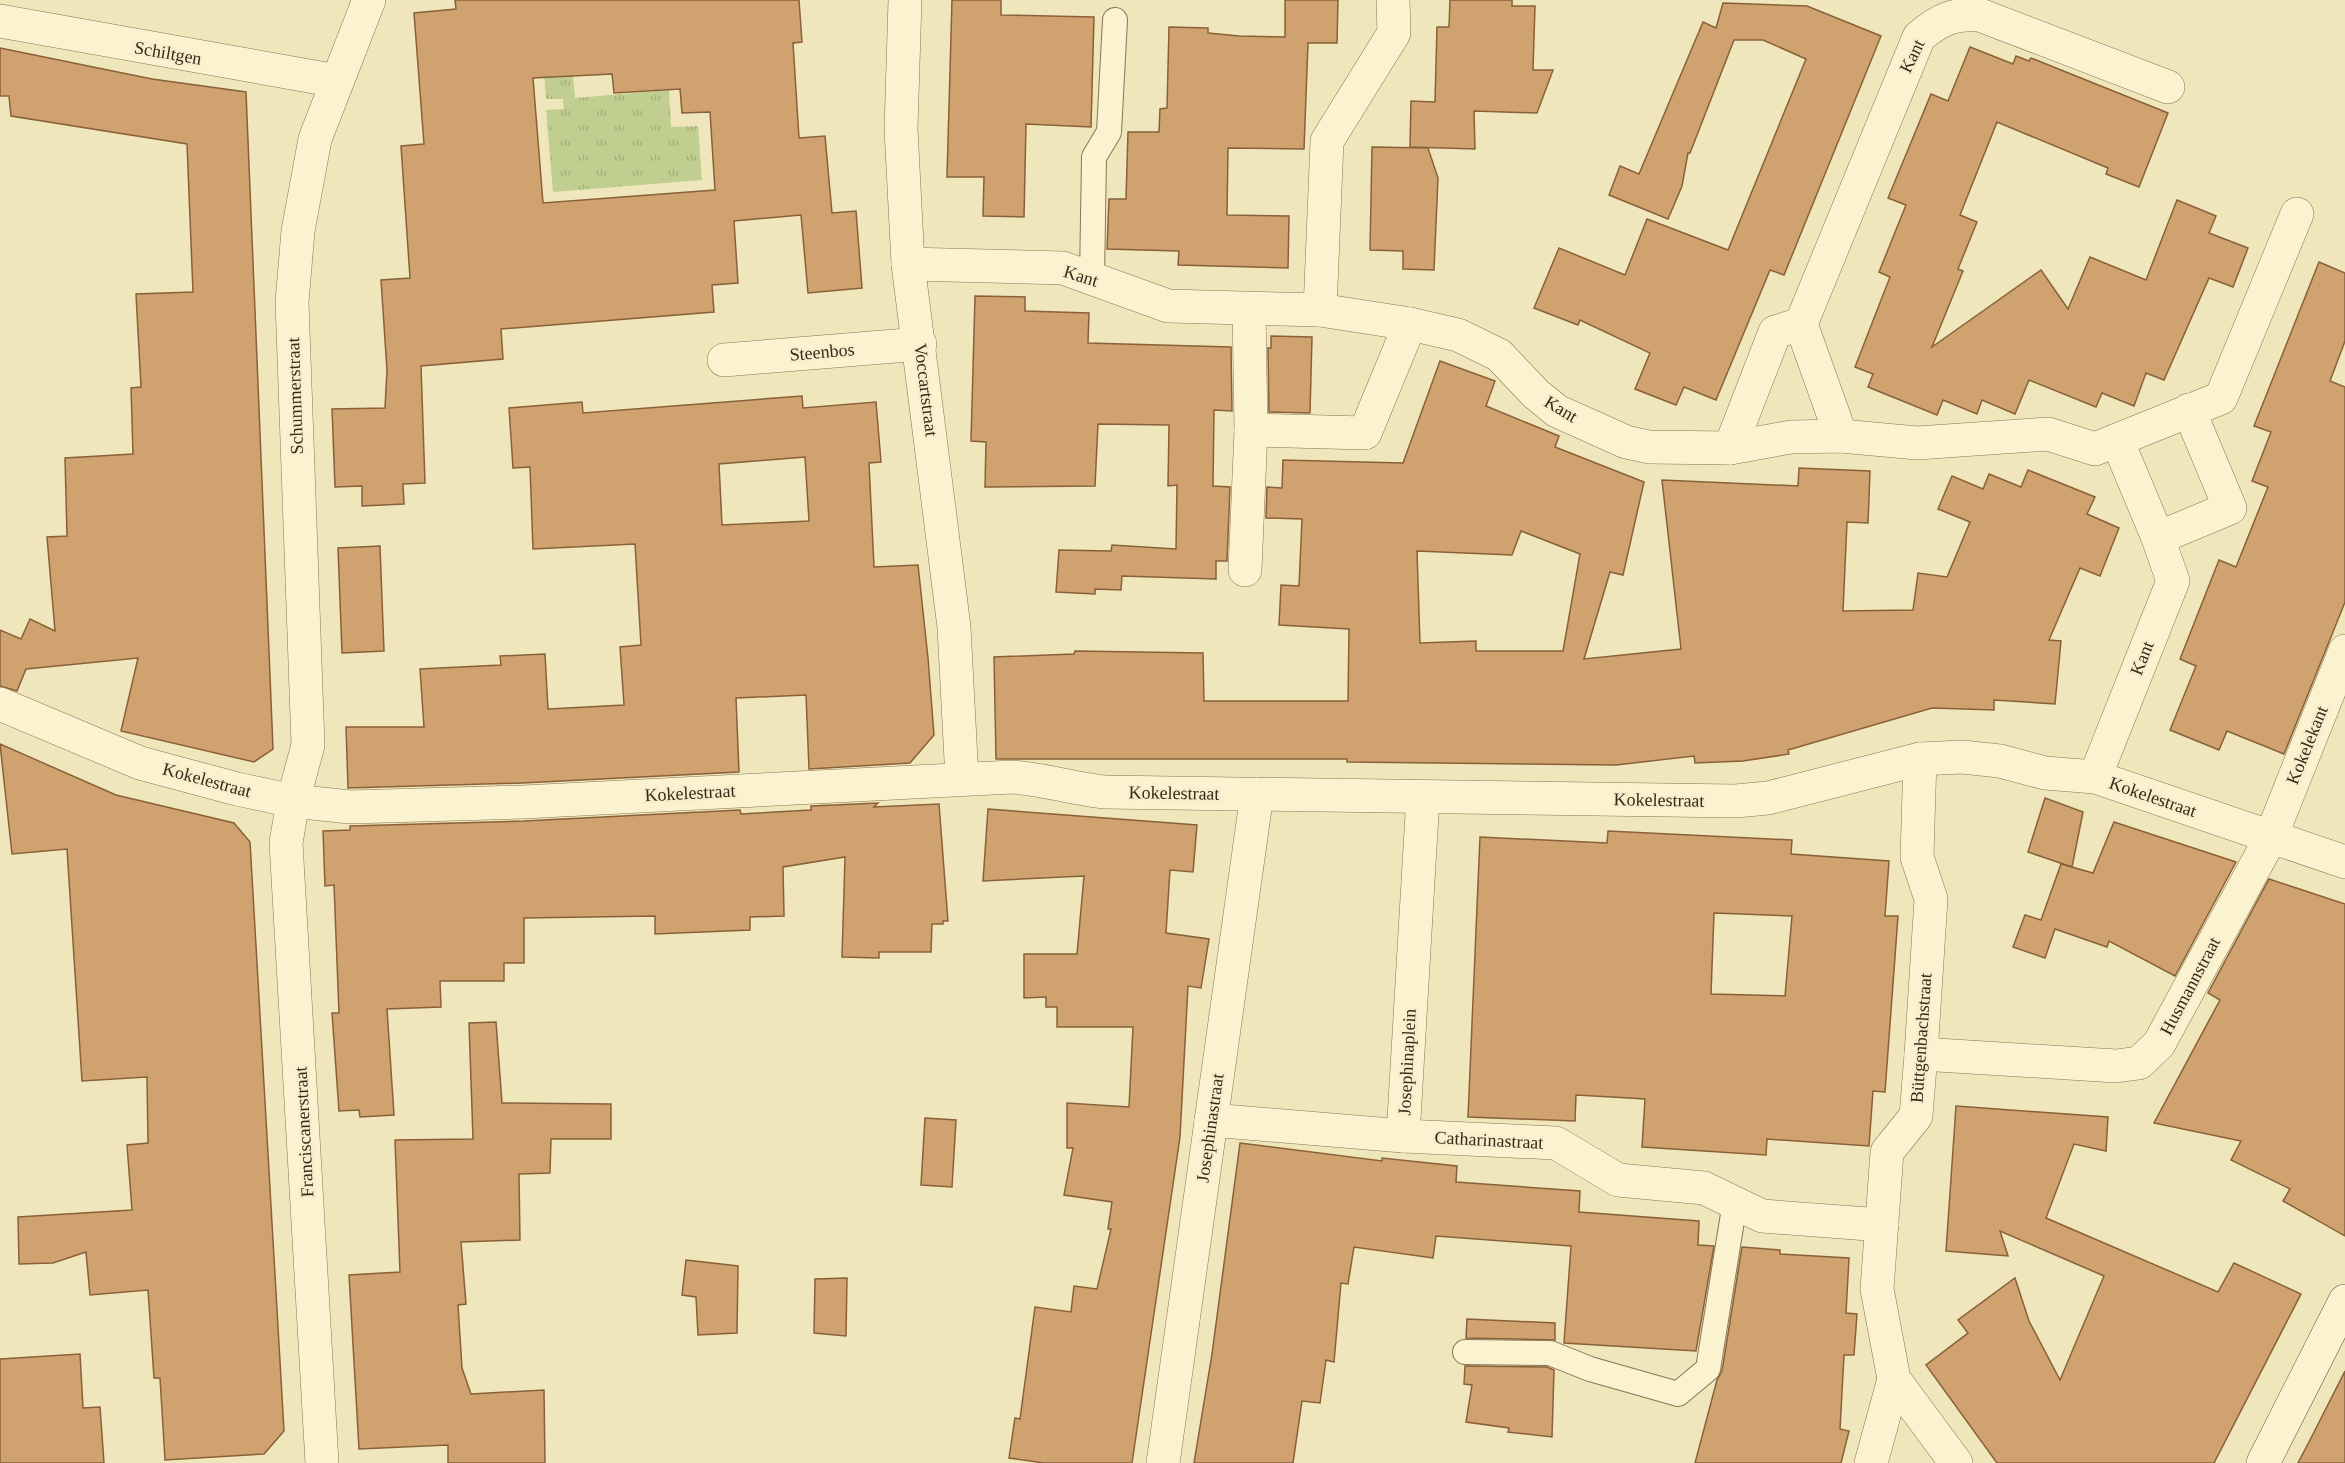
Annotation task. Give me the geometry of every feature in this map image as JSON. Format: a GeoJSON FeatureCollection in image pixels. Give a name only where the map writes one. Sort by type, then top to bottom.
{"type":"FeatureCollection","features":[{"type":"Feature","properties":{"kind":"street","name":"Schummerstraat"},"geometry":{"type":"LineString","coordinates":[[293,801],[308,745],[292,302],[298,231],[315,139],[369,0]]}},
{"type":"Feature","properties":{"kind":"street","name":"Voccartstraat"},"geometry":{"type":"LineString","coordinates":[[905,0],[901,129],[908,264],[920,344],[954,627],[962,779]]}},
{"type":"Feature","properties":{"kind":"street"},"geometry":{"type":"LineString","coordinates":[[1320,310],[1327,141],[1394,33],[1393,0]]}},
{"type":"Feature","properties":{"kind":"street","name":"Kant"},"geometry":{"type":"LineString","coordinates":[[1801,324],[1919,37],[1942,19],[1962,14],[1980,15],[2168,87]]}},
{"type":"Feature","properties":{"kind":"street","name":"Schiltgen"},"geometry":{"type":"LineString","coordinates":[[0,21],[337,81]]}},
{"type":"Feature","properties":{"kind":"street","name":"Kant"},"geometry":{"type":"LineString","coordinates":[[908,264],[1063,268],[1168,306],[1320,310],[1410,324],[1458,335],[1499,355],[1536,394],[1557,411],[1626,442],[1649,447],[1730,448],[1791,437],[1841,436],[1917,443],[2048,434],[2095,449],[2221,398],[2297,214]]}},
{"type":"Feature","properties":{"kind":"street"},"geometry":{"type":"LineString","coordinates":[[1245,570],[1251,430],[1249,309]]}},
{"type":"Feature","properties":{"kind":"street"},"geometry":{"type":"LineString","coordinates":[[1251,430],[1365,433],[1410,324]]}},
{"type":"Feature","properties":{"kind":"street"},"geometry":{"type":"LineString","coordinates":[[1730,448],[1775,332],[1801,324],[1841,436]]}},
{"type":"Feature","properties":{"kind":"street","name":"Steenbos"},"geometry":{"type":"LineString","coordinates":[[724,360],[920,344]]}},
{"type":"Feature","properties":{"kind":"street"},"geometry":{"type":"LineString","coordinates":[[2158,538],[2230,508],[2189,410]]}},
{"type":"Feature","properties":{"kind":"street","name":"Kant"},"geometry":{"type":"LineString","coordinates":[[2095,777],[2173,581],[2158,538],[2117,440]]}},
{"type":"Feature","properties":{"kind":"street","name":"Kokelekant"},"geometry":{"type":"LineString","coordinates":[[2270,838],[2345,651]]}},
{"type":"Feature","properties":{"kind":"street","name":"Kokelestraat"},"geometry":{"type":"LineString","coordinates":[[0,704],[140,763],[237,789],[293,801],[350,807],[523,802],[962,779],[1039,779],[1077,789],[1105,792],[1736,801],[1802,790],[1920,759],[1962,757],[2000,761],[2045,773],[2095,777],[2345,862]]}},
{"type":"Feature","properties":{"kind":"street","name":"Büttgenbachstraat"},"geometry":{"type":"LineString","coordinates":[[1920,759],[1917,857],[1931,899],[1916,1116],[1887,1152],[1877,1289],[1894,1379],[1956,1463]]}},
{"type":"Feature","properties":{"kind":"street","name":"Josephinastraat"},"geometry":{"type":"LineString","coordinates":[[1163,1463],[1257,794]]}},
{"type":"Feature","properties":{"kind":"street","name":"Josephinaplein"},"geometry":{"type":"LineString","coordinates":[[1211,1120],[1403,1136],[1423,796]]}},
{"type":"Feature","properties":{"kind":"street","name":"Franciscanerstraat"},"geometry":{"type":"LineString","coordinates":[[293,801],[286,843],[322,1463]]}},
{"type":"Feature","properties":{"kind":"street","name":"Husmannstraat"},"geometry":{"type":"LineString","coordinates":[[1921,1054],[2116,1066],[2139,1063],[2159,1044],[2270,838]]}},
{"type":"Feature","properties":{"kind":"street","name":"Catharinastraat"},"geometry":{"type":"LineString","coordinates":[[1403,1136],[1556,1143],[1618,1180],[1704,1188],[1762,1216],[1882,1225]]}},
{"type":"Feature","properties":{"kind":"street"},"geometry":{"type":"LineString","coordinates":[[2263,1463],[2345,1301]]}},
{"type":"Feature","properties":{"kind":"street","name":"Büttgenbachstraat"},"geometry":{"type":"LineString","coordinates":[[1871,1463],[1894,1379]]}},
{"type":"Feature","properties":{"kind":"lane"},"geometry":{"type":"LineString","coordinates":[[1092,278],[1094,157],[1109,132],[1115,20]]}},
{"type":"Feature","properties":{"kind":"lane"},"geometry":{"type":"LineString","coordinates":[[1465,1352],[1550,1353],[1590,1370],[1678,1394],[1708,1369],[1734,1202]]}},
{"type":"Feature","properties":{"kind":"green space"},"geometry":{"type":"Polygon","coordinates":[[[539,0],[566,0],[575,98],[669,90],[671,127],[698,126],[702,180],[553,192],[546,110],[564,109],[563,99],[546,99],[539,0]]]}},
{"type":"Feature","properties":{"kind":"building"},"geometry":{"type":"Polygon","coordinates":[[[455,0],[799,0],[802,42],[793,43],[799,138],[825,136],[832,213],[856,211],[862,288],[808,293],[801,215],[734,221],[738,283],[712,285],[714,312],[501,329],[503,359],[421,366],[425,483],[403,484],[404,504],[362,506],[362,486],[335,487],[332,409],[385,408],[387,370],[381,280],[410,278],[401,146],[424,144],[414,13],[456,9],[455,0]],[[612,74],[533,78],[543,203],[715,190],[710,112],[682,113],[680,89],[614,93],[612,74]]]}},
{"type":"Feature","properties":{"kind":"building"},"geometry":{"type":"Polygon","coordinates":[[[952,0],[1001,0],[1001,15],[1094,17],[1091,127],[1026,124],[1024,217],[983,216],[984,177],[947,177],[952,0]]]}},
{"type":"Feature","properties":{"kind":"building"},"geometry":{"type":"Polygon","coordinates":[[[1285,0],[1338,0],[1337,43],[1308,43],[1304,149],[1228,148],[1227,215],[1289,216],[1288,268],[1178,265],[1179,251],[1107,249],[1109,199],[1126,199],[1128,132],[1159,132],[1160,109],[1167,108],[1169,27],[1208,28],[1208,33],[1239,36],[1285,37],[1285,0]]]}},
{"type":"Feature","properties":{"kind":"building"},"geometry":{"type":"Polygon","coordinates":[[[1450,0],[1512,0],[1512,6],[1535,6],[1533,70],[1553,70],[1537,113],[1474,111],[1475,149],[1410,147],[1411,101],[1435,102],[1437,27],[1449,27],[1450,0]]]}},
{"type":"Feature","properties":{"kind":"building"},"geometry":{"type":"Polygon","coordinates":[[[1723,3],[1807,6],[1881,36],[1784,275],[1770,270],[1716,400],[1684,387],[1676,405],[1635,389],[1650,353],[1580,320],[1578,325],[1534,308],[1559,248],[1625,275],[1647,219],[1728,250],[1806,59],[1763,40],[1734,40],[1690,153],[1688,153],[1682,186],[1668,219],[1609,195],[1620,166],[1639,174],[1703,22],[1716,28],[1723,3]]]}},
{"type":"Feature","properties":{"kind":"building"},"geometry":{"type":"Polygon","coordinates":[[[1970,47],[2013,64],[2016,56],[2029,61],[2031,58],[2168,113],[2139,187],[2106,174],[2108,168],[1997,122],[1960,215],[1977,222],[1958,269],[1963,271],[1932,347],[2041,270],[2068,309],[2090,257],[2146,280],[2177,200],[2216,216],[2209,233],[2248,248],[2233,287],[2209,278],[2164,380],[2146,373],[2134,406],[2102,393],[2096,407],[2029,380],[2015,414],[1982,400],[1977,414],[1943,400],[1937,415],[1868,387],[1873,374],[1855,367],[1890,277],[1879,272],[1906,205],[1888,198],[1931,94],[1948,101],[1970,47]]]}},
{"type":"Feature","properties":{"kind":"building"},"geometry":{"type":"Polygon","coordinates":[[[0,48],[152,79],[246,92],[273,749],[254,762],[121,731],[138,658],[26,669],[17,691],[0,686],[0,630],[21,639],[30,619],[55,631],[47,537],[67,536],[65,458],[133,454],[131,388],[141,387],[136,294],[193,292],[187,144],[11,116],[9,96],[0,96],[0,48]]]}},
{"type":"Feature","properties":{"kind":"building"},"geometry":{"type":"Polygon","coordinates":[[[1372,147],[1428,148],[1438,178],[1434,270],[1403,269],[1403,251],[1370,250],[1372,147]]]}},
{"type":"Feature","properties":{"kind":"building"},"geometry":{"type":"Polygon","coordinates":[[[2319,262],[2345,273],[2345,341],[2330,381],[2345,387],[2345,602],[2284,754],[2227,731],[2219,750],[2170,730],[2196,666],[2180,659],[2219,560],[2236,567],[2268,487],[2252,481],[2271,432],[2254,426],[2319,262]]]}},
{"type":"Feature","properties":{"kind":"building"},"geometry":{"type":"Polygon","coordinates":[[[975,296],[1025,297],[1025,311],[1089,313],[1088,343],[1231,347],[1232,411],[1214,410],[1213,486],[1230,487],[1227,561],[1216,561],[1216,579],[1122,576],[1121,590],[1095,589],[1095,594],[1056,592],[1059,550],[1111,551],[1112,545],[1176,549],[1177,485],[1168,486],[1169,425],[1098,424],[1095,486],[985,487],[986,442],[971,441],[975,296]]]}},
{"type":"Feature","properties":{"kind":"building"},"geometry":{"type":"Polygon","coordinates":[[[1271,336],[1312,337],[1310,413],[1269,412],[1268,348],[1271,348],[1271,336]]]}},
{"type":"Feature","properties":{"kind":"building"},"geometry":{"type":"Polygon","coordinates":[[[1440,361],[1495,381],[1486,406],[1559,436],[1555,447],[1644,482],[1623,575],[1610,572],[1584,659],[1681,649],[1662,480],[1798,486],[1799,468],[1870,471],[1868,523],[1847,522],[1843,611],[1913,610],[1918,573],[1947,577],[1970,522],[1938,509],[1952,476],[1983,489],[1989,474],[2021,487],[2028,470],[2095,497],[2087,514],[2119,528],[2100,576],[2080,568],[2049,640],[2061,641],[2055,704],[1994,700],[1994,710],[1932,708],[1788,750],[1789,754],[1743,761],[1695,763],[1694,756],[1616,765],[1347,762],[1347,759],[996,759],[994,657],[1074,654],[1075,651],[1203,653],[1204,701],[1348,701],[1349,629],[1279,625],[1281,585],[1299,586],[1302,519],[1266,518],[1267,487],[1282,488],[1283,460],[1403,463],[1440,361]],[[1521,531],[1512,555],[1417,551],[1420,643],[1476,641],[1476,651],[1563,651],[1580,554],[1521,531]]]}},
{"type":"Feature","properties":{"kind":"building"},"geometry":{"type":"Polygon","coordinates":[[[802,396],[803,408],[876,402],[881,462],[869,463],[874,567],[918,565],[928,658],[934,735],[910,763],[809,769],[806,695],[736,698],[739,772],[522,783],[348,788],[346,727],[424,727],[420,669],[501,665],[500,656],[545,654],[548,709],[624,705],[620,647],[641,645],[635,544],[533,549],[530,467],[513,468],[509,408],[582,402],[583,413],[802,396]],[[805,457],[719,464],[722,525],[809,521],[805,457]]]}},
{"type":"Feature","properties":{"kind":"building"},"geometry":{"type":"Polygon","coordinates":[[[380,546],[384,651],[342,653],[338,548],[380,546]]]}},
{"type":"Feature","properties":{"kind":"building"},"geometry":{"type":"Polygon","coordinates":[[[0,744],[116,795],[234,823],[250,842],[284,1431],[264,1454],[165,1460],[160,1378],[154,1378],[148,1290],[90,1295],[86,1252],[53,1263],[19,1264],[18,1217],[132,1210],[127,1145],[148,1143],[147,1077],[82,1081],[67,849],[12,854],[0,744]]]}},
{"type":"Feature","properties":{"kind":"building"},"geometry":{"type":"Polygon","coordinates":[[[2045,798],[2083,812],[2072,867],[2028,852],[2045,798]]]}},
{"type":"Feature","properties":{"kind":"building"},"geometry":{"type":"Polygon","coordinates":[[[878,803],[874,807],[939,804],[948,921],[943,921],[943,924],[932,924],[931,952],[879,952],[879,958],[842,957],[845,857],[783,867],[784,916],[750,917],[750,930],[655,934],[655,916],[524,918],[524,963],[504,963],[504,981],[440,981],[441,1007],[387,1009],[394,1115],[360,1117],[359,1110],[339,1111],[332,1013],[339,1013],[334,885],[325,886],[323,831],[350,830],[350,826],[524,821],[740,810],[741,814],[811,810],[811,806],[878,803]]]}},
{"type":"Feature","properties":{"kind":"building"},"geometry":{"type":"Polygon","coordinates":[[[988,809],[1197,825],[1193,872],[1170,870],[1166,933],[1209,939],[1201,988],[1188,986],[1180,1137],[1132,1463],[1044,1463],[1009,1458],[1015,1418],[1020,1419],[1035,1307],[1071,1312],[1074,1286],[1097,1289],[1111,1229],[1108,1229],[1112,1202],[1064,1195],[1073,1148],[1067,1148],[1067,1103],[1129,1107],[1133,1027],[1057,1027],[1057,1007],[1046,1007],[1046,997],[1024,998],[1024,954],[1077,954],[1084,876],[983,881],[988,809]]]}},
{"type":"Feature","properties":{"kind":"building"},"geometry":{"type":"Polygon","coordinates":[[[2114,822],[2236,862],[2175,976],[2109,941],[2107,947],[2055,929],[2045,958],[2013,947],[2025,915],[2041,920],[2061,864],[2093,873],[2114,822]]]}},
{"type":"Feature","properties":{"kind":"building"},"geometry":{"type":"Polygon","coordinates":[[[1608,831],[1792,840],[1791,854],[1889,861],[1885,916],[1898,916],[1885,1092],[1873,1091],[1869,1146],[1767,1139],[1766,1155],[1642,1147],[1645,1099],[1576,1095],[1575,1121],[1468,1117],[1480,837],[1607,843],[1608,831]],[[1714,913],[1711,994],[1785,996],[1792,916],[1714,913]]]}},
{"type":"Feature","properties":{"kind":"building"},"geometry":{"type":"Polygon","coordinates":[[[2269,879],[2345,904],[2345,1236],[2283,1201],[2290,1189],[2231,1160],[2241,1141],[2154,1123],[2220,1000],[2208,993],[2269,879]]]}},
{"type":"Feature","properties":{"kind":"building"},"geometry":{"type":"Polygon","coordinates":[[[496,1022],[502,1103],[611,1104],[611,1139],[551,1139],[550,1173],[519,1174],[520,1240],[461,1242],[466,1304],[458,1305],[462,1368],[471,1394],[544,1390],[545,1463],[448,1463],[448,1445],[359,1449],[349,1275],[400,1272],[395,1140],[473,1139],[469,1023],[496,1022]]]}},
{"type":"Feature","properties":{"kind":"building"},"geometry":{"type":"Polygon","coordinates":[[[1956,1106],[2108,1117],[2106,1151],[2074,1144],[2046,1218],[2218,1292],[2234,1263],[2301,1294],[2214,1463],[1997,1463],[1926,1365],[1968,1333],[1958,1320],[2015,1278],[2029,1321],[2060,1380],[2104,1276],[2000,1231],[2008,1256],[1946,1251],[1956,1106]]]}},
{"type":"Feature","properties":{"kind":"building"},"geometry":{"type":"Polygon","coordinates":[[[925,1118],[956,1120],[952,1187],[921,1185],[925,1118]]]}},
{"type":"Feature","properties":{"kind":"building"},"geometry":{"type":"Polygon","coordinates":[[[1240,1143],[1382,1161],[1382,1158],[1457,1166],[1456,1182],[1580,1191],[1579,1212],[1699,1221],[1698,1245],[1714,1246],[1696,1351],[1564,1343],[1571,1246],[1436,1236],[1433,1258],[1354,1247],[1348,1284],[1341,1283],[1334,1362],[1326,1360],[1320,1403],[1302,1401],[1293,1463],[1194,1463],[1212,1354],[1240,1143]]]}},
{"type":"Feature","properties":{"kind":"building"},"geometry":{"type":"Polygon","coordinates":[[[1742,1247],[1780,1250],[1780,1254],[1849,1258],[1846,1313],[1857,1314],[1854,1355],[1844,1355],[1840,1429],[1849,1431],[1841,1463],[1695,1463],[1717,1380],[1722,1371],[1742,1247]]]}},
{"type":"Feature","properties":{"kind":"building"},"geometry":{"type":"Polygon","coordinates":[[[686,1260],[738,1266],[737,1333],[698,1335],[696,1297],[682,1295],[686,1260]]]}},
{"type":"Feature","properties":{"kind":"building"},"geometry":{"type":"Polygon","coordinates":[[[847,1278],[846,1336],[814,1333],[815,1279],[847,1278]]]}},
{"type":"Feature","properties":{"kind":"building"},"geometry":{"type":"Polygon","coordinates":[[[1467,1319],[1555,1323],[1555,1340],[1466,1338],[1467,1319]]]}},
{"type":"Feature","properties":{"kind":"building"},"geometry":{"type":"Polygon","coordinates":[[[80,1354],[83,1408],[100,1407],[104,1463],[0,1463],[0,1359],[80,1354]]]}},
{"type":"Feature","properties":{"kind":"building"},"geometry":{"type":"Polygon","coordinates":[[[1465,1366],[1547,1367],[1554,1370],[1552,1437],[1508,1432],[1509,1428],[1466,1422],[1472,1385],[1464,1384],[1465,1366]]]}},
{"type":"Feature","properties":{"kind":"building"},"geometry":{"type":"Polygon","coordinates":[[[2345,1371],[2345,1463],[2298,1463],[2311,1438],[2345,1371]]]}}]}
